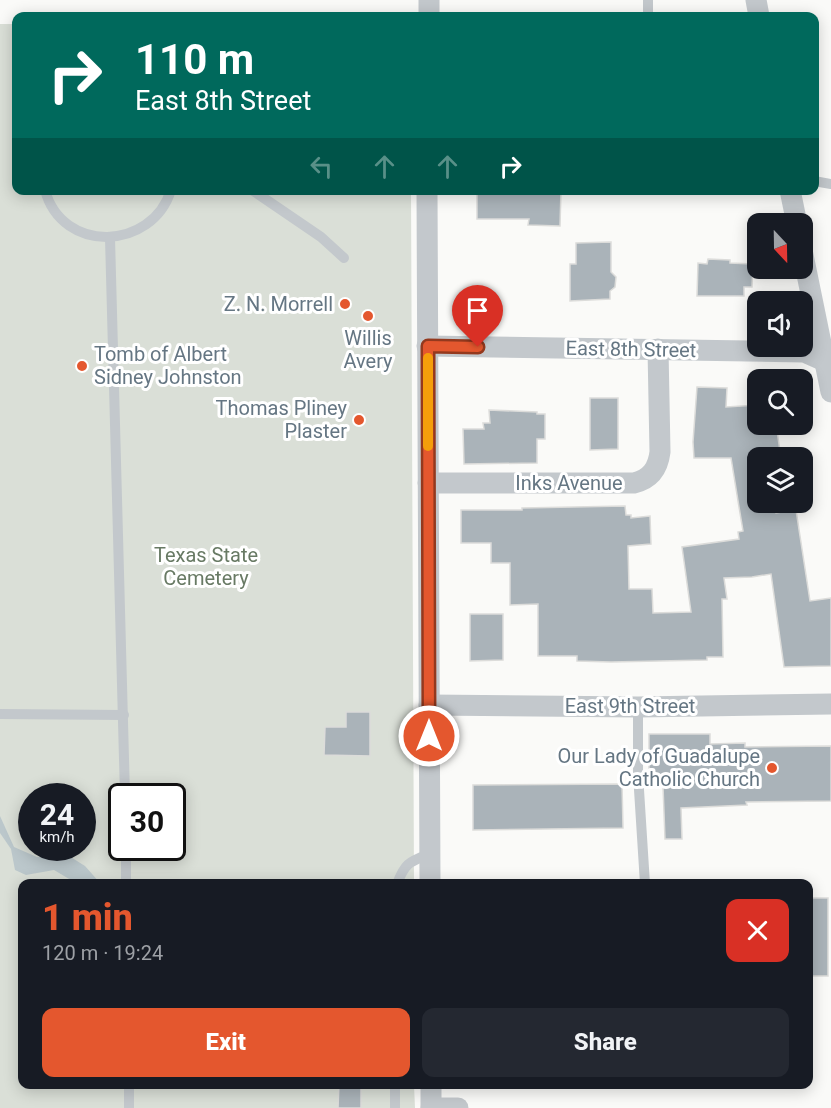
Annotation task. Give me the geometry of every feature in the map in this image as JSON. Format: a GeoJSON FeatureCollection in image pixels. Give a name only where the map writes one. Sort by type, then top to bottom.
{"type":"FeatureCollection","features":[{"type":"Feature","properties":{"kind":"street"},"geometry":{"type":"LineString","coordinates":[[427,195],[430,879]]}},
{"type":"Feature","properties":{"kind":"street"},"geometry":{"type":"LineString","coordinates":[[791,195],[795,213]]}},
{"type":"Feature","properties":{"kind":"street"},"geometry":{"type":"LineString","coordinates":[[809,279],[828,363],[831,392]]}},
{"type":"Feature","properties":{"kind":"street","name":"East 8th Street"},"geometry":{"type":"LineString","coordinates":[[428,346],[804,352],[828,363]]}},
{"type":"Feature","properties":{"kind":"street","name":"Inks Avenue"},"geometry":{"type":"LineString","coordinates":[[428,483],[634,483],[646,478],[656,468],[660,452],[658,349]]}},
{"type":"Feature","properties":{"kind":"street","name":"East 9th Street"},"geometry":{"type":"LineString","coordinates":[[429,705],[831,704]]}},
{"type":"Feature","properties":{"kind":"street"},"geometry":{"type":"LineString","coordinates":[[430,1089],[431,1108],[458,1108]]}},
{"type":"Feature","properties":{"kind":"lane"},"geometry":{"type":"LineString","coordinates":[[48,195],[56,212],[71,227],[90,235],[110,238],[130,235],[147,225],[162,211],[169,195]]}},
{"type":"Feature","properties":{"kind":"lane"},"geometry":{"type":"LineString","coordinates":[[259,195],[321,237],[344,258]]}},
{"type":"Feature","properties":{"kind":"lane"},"geometry":{"type":"LineString","coordinates":[[110,238],[125,783]]}},
{"type":"Feature","properties":{"kind":"lane"},"geometry":{"type":"LineString","coordinates":[[638,706],[645,879]]}},
{"type":"Feature","properties":{"kind":"lane"},"geometry":{"type":"LineString","coordinates":[[0,714],[124,716]]}},
{"type":"Feature","properties":{"kind":"lane"},"geometry":{"type":"LineString","coordinates":[[399,879],[402,869],[409,862],[429,854]]}},
{"type":"Feature","properties":{"kind":"lane"},"geometry":{"type":"LineString","coordinates":[[126,861],[126,879]]}},
{"type":"Feature","properties":{"kind":"lane"},"geometry":{"type":"LineString","coordinates":[[129,1089],[129,1108]]}},
{"type":"Feature","properties":{"kind":"lane"},"geometry":{"type":"LineString","coordinates":[[395,1089],[395,1108]]}},
{"type":"Feature","properties":{"kind":"green space","name":"Texas State Cemetery"},"geometry":{"type":"Polygon","coordinates":[[[0,24],[12,24],[12,195],[411,195],[414,879],[18,879],[18,1089],[414,1089],[415,1108],[0,1108],[0,24]]]}},
{"type":"Feature","properties":{"kind":"shaded area"},"geometry":{"type":"Polygon","coordinates":[[[0,816],[14,847],[18,849],[18,861],[77,861],[96,879],[69,879],[54,870],[26,875],[15,870],[11,849],[0,833],[0,816]]]}},
{"type":"Feature","properties":{"kind":"building"},"geometry":{"type":"Polygon","coordinates":[[[477,195],[561,195],[560,226],[528,225],[529,219],[477,219],[477,195]]]}},
{"type":"Feature","properties":{"kind":"building"},"geometry":{"type":"Polygon","coordinates":[[[611,242],[611,272],[616,277],[615,287],[610,291],[610,299],[570,301],[570,264],[576,264],[576,243],[611,242]]]}},
{"type":"Feature","properties":{"kind":"building"},"geometry":{"type":"Polygon","coordinates":[[[708,259],[747,264],[747,279],[752,279],[752,287],[744,287],[744,296],[697,296],[698,263],[707,264],[708,259]]]}},
{"type":"Feature","properties":{"kind":"building"},"geometry":{"type":"Polygon","coordinates":[[[697,387],[727,388],[726,407],[747,406],[747,435],[778,435],[779,447],[747,447],[747,513],[796,513],[810,601],[831,598],[831,666],[784,667],[771,574],[724,578],[727,599],[722,599],[723,657],[707,657],[707,660],[611,662],[577,661],[577,656],[538,656],[538,604],[510,605],[510,563],[491,563],[491,543],[461,543],[461,510],[625,506],[626,515],[631,515],[631,518],[650,516],[651,544],[628,546],[629,589],[652,589],[653,613],[691,612],[682,547],[739,539],[738,532],[743,531],[731,458],[694,458],[697,387]]]}},
{"type":"Feature","properties":{"kind":"building"},"geometry":{"type":"Polygon","coordinates":[[[590,398],[618,398],[618,449],[590,450],[590,398]]]}},
{"type":"Feature","properties":{"kind":"building"},"geometry":{"type":"Polygon","coordinates":[[[489,410],[545,414],[545,439],[537,439],[537,463],[464,464],[463,429],[484,429],[483,423],[490,423],[489,410]]]}},
{"type":"Feature","properties":{"kind":"building"},"geometry":{"type":"Polygon","coordinates":[[[470,614],[503,614],[503,660],[470,661],[470,614]]]}},
{"type":"Feature","properties":{"kind":"building"},"geometry":{"type":"Polygon","coordinates":[[[346,712],[370,712],[370,756],[324,755],[325,727],[346,727],[346,712]]]}},
{"type":"Feature","properties":{"kind":"building"},"geometry":{"type":"Polygon","coordinates":[[[649,734],[710,734],[710,744],[745,743],[745,747],[831,746],[831,801],[746,802],[747,805],[681,808],[682,839],[665,839],[663,786],[649,786],[649,734]]]}},
{"type":"Feature","properties":{"kind":"building"},"geometry":{"type":"Polygon","coordinates":[[[622,784],[623,828],[473,830],[473,785],[622,784]]]}},
{"type":"Feature","properties":{"kind":"building"},"geometry":{"type":"Polygon","coordinates":[[[813,898],[828,898],[828,976],[813,976],[813,898]]]}},
{"type":"Feature","properties":{"kind":"building"},"geometry":{"type":"Polygon","coordinates":[[[339,1089],[361,1089],[361,1108],[338,1108],[339,1089]]]}},
{"type":"Feature","properties":{"kind":"slow traffic"},"geometry":{"type":"LineString","coordinates":[[428,358],[428,446]]}},
{"type":"Feature","properties":{"kind":"place","name":"Z. N. Morrell"},"geometry":{"type":"Point","coordinates":[345,304]}},
{"type":"Feature","properties":{"kind":"place","name":"Willis Avery"},"geometry":{"type":"Point","coordinates":[368,316]}},
{"type":"Feature","properties":{"kind":"place","name":"Tomb of Albert Sidney Johnston"},"geometry":{"type":"Point","coordinates":[82,366]}},
{"type":"Feature","properties":{"kind":"place","name":"Thomas Pliney Plaster"},"geometry":{"type":"Point","coordinates":[359,420]}},
{"type":"Feature","properties":{"kind":"place","name":"Our Lady of Guadalupe Catholic Church"},"geometry":{"type":"Point","coordinates":[772,768]}},
{"type":"Feature","properties":{"kind":"route"},"geometry":{"type":"LineString","coordinates":[[429,736],[428,346],[478,347]]}}]}
